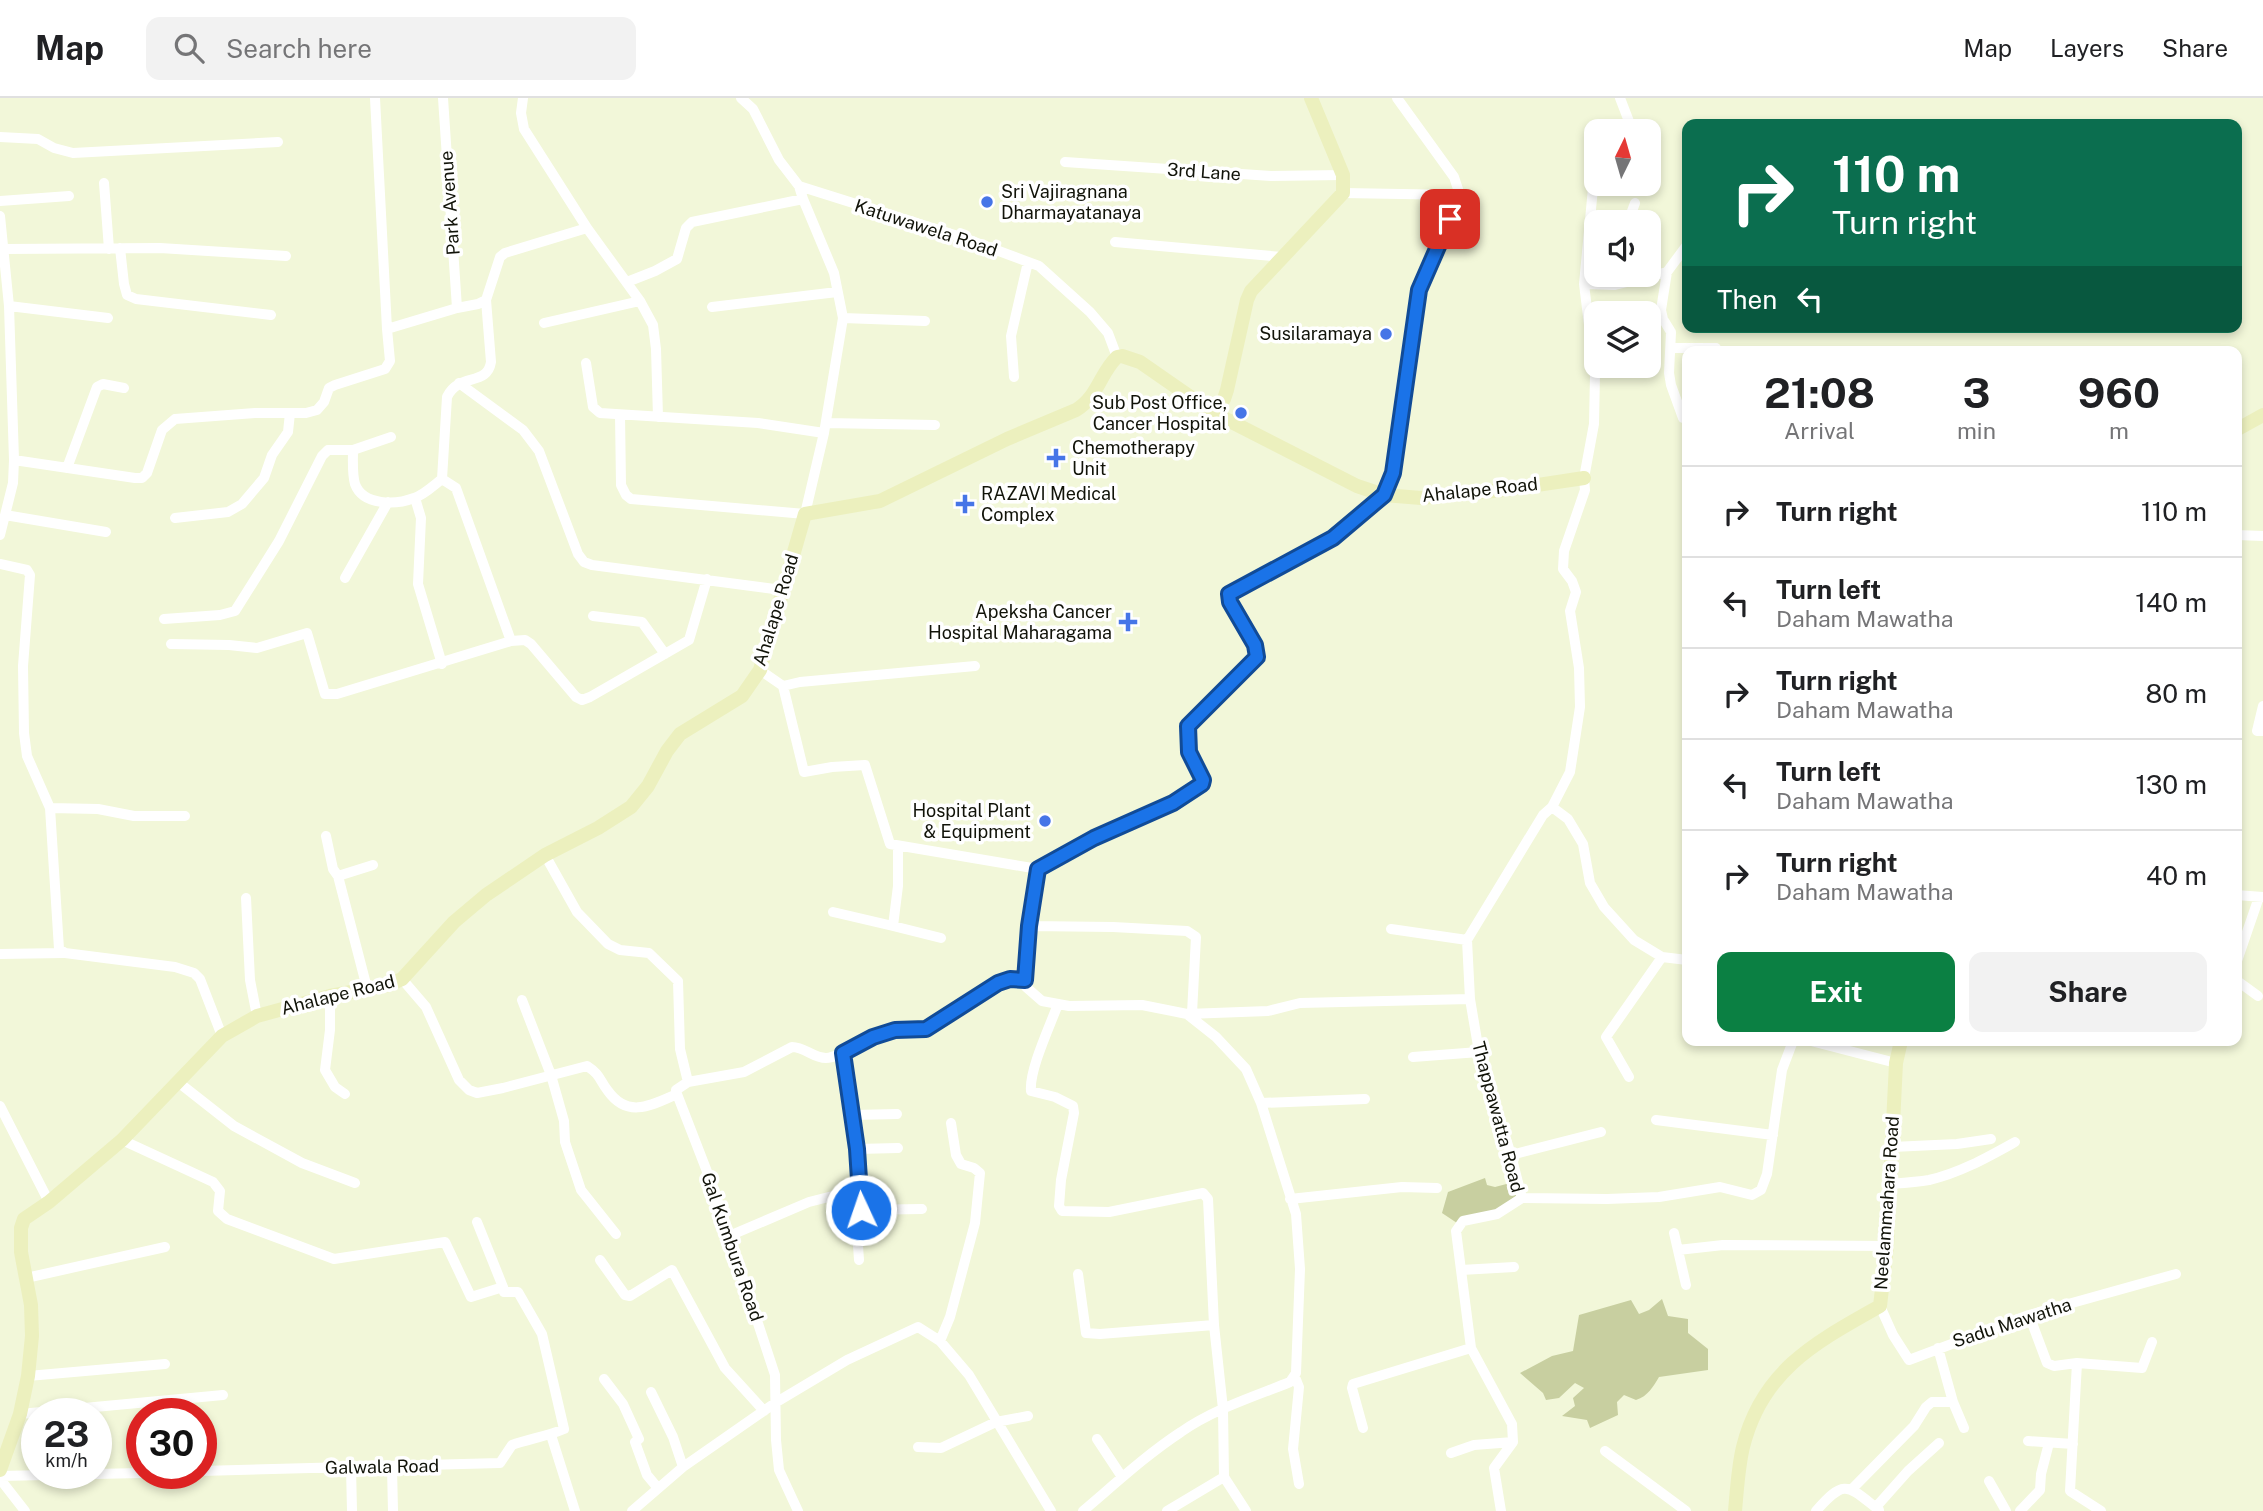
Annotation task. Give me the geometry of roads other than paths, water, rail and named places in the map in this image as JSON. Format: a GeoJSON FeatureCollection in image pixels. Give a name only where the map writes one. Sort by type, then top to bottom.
{"type":"FeatureCollection","features":[{"type":"Feature","properties":{"kind":"street"},"geometry":{"type":"LineString","coordinates":[[14,460],[142,478],[147,473],[162,430],[175,419],[255,413],[306,413],[317,410],[324,402],[329,388],[335,384],[385,369],[390,361],[375,98]]}},
{"type":"Feature","properties":{"kind":"street","name":"Park Avenue"},"geometry":{"type":"LineString","coordinates":[[443,98],[457,308]]}},
{"type":"Feature","properties":{"kind":"street"},"geometry":{"type":"LineString","coordinates":[[523,98],[524,129],[587,229],[640,301],[653,325],[658,417]]}},
{"type":"Feature","properties":{"kind":"street"},"geometry":{"type":"LineString","coordinates":[[741,98],[753,109],[779,160],[799,186],[834,273],[843,318],[825,428],[805,514]]}},
{"type":"Feature","properties":{"kind":"street"},"geometry":{"type":"LineString","coordinates":[[1212,412],[1227,390],[1251,291],[1343,193],[1343,175],[1311,98],[1304,98]]}},
{"type":"Feature","properties":{"kind":"street"},"geometry":{"type":"LineString","coordinates":[[760,670],[783,686],[804,772],[865,765],[890,844],[1038,869],[1094,838],[1173,803],[1202,784],[1203,780],[1189,752],[1188,726],[1257,657],[1255,645],[1230,602],[1229,594],[1333,538],[1384,495],[1393,473],[1419,290],[1460,195],[1454,177],[1397,98]]}},
{"type":"Feature","properties":{"kind":"street"},"geometry":{"type":"LineString","coordinates":[[1620,98],[1628,119]]}},
{"type":"Feature","properties":{"kind":"street"},"geometry":{"type":"LineString","coordinates":[[0,137],[38,139],[54,148],[73,153],[278,142]]}},
{"type":"Feature","properties":{"kind":"street","name":"3rd Lane"},"geometry":{"type":"LineString","coordinates":[[1065,162],[1271,176],[1343,175]]}},
{"type":"Feature","properties":{"kind":"street"},"geometry":{"type":"LineString","coordinates":[[104,183],[115,248],[127,295],[136,299],[271,315]]}},
{"type":"Feature","properties":{"kind":"street","name":"Katuwawela Road"},"geometry":{"type":"LineString","coordinates":[[799,186],[961,237],[1039,266],[1090,312],[1108,333],[1117,357]]}},
{"type":"Feature","properties":{"kind":"street"},"geometry":{"type":"LineString","coordinates":[[1343,193],[1460,195]]}},
{"type":"Feature","properties":{"kind":"street"},"geometry":{"type":"LineString","coordinates":[[0,201],[69,196]]}},
{"type":"Feature","properties":{"kind":"street"},"geometry":{"type":"LineString","coordinates":[[626,282],[677,259],[686,228],[692,222],[803,199]]}},
{"type":"Feature","properties":{"kind":"street"},"geometry":{"type":"LineString","coordinates":[[1632,210],[1634,203]]}},
{"type":"Feature","properties":{"kind":"street"},"geometry":{"type":"LineString","coordinates":[[0,216],[9,306],[14,460],[13,483],[0,535]]}},
{"type":"Feature","properties":{"kind":"street"},"geometry":{"type":"LineString","coordinates":[[442,479],[447,397],[451,388],[484,376],[490,370],[486,300],[500,257],[587,229]]}},
{"type":"Feature","properties":{"kind":"street"},"geometry":{"type":"LineString","coordinates":[[1115,242],[1282,257]]}},
{"type":"Feature","properties":{"kind":"street"},"geometry":{"type":"LineString","coordinates":[[4,250],[173,249],[286,256]]}},
{"type":"Feature","properties":{"kind":"street"},"geometry":{"type":"LineString","coordinates":[[1682,252],[1667,272],[1661,310],[1671,332],[1669,373],[1682,415]]}},
{"type":"Feature","properties":{"kind":"street"},"geometry":{"type":"LineString","coordinates":[[1014,377],[1012,336],[1028,262]]}},
{"type":"Feature","properties":{"kind":"street"},"geometry":{"type":"LineString","coordinates":[[1661,273],[1667,272]]}},
{"type":"Feature","properties":{"kind":"street"},"geometry":{"type":"LineString","coordinates":[[1391,929],[1467,940],[1543,815],[1552,807],[1570,772],[1580,707],[1579,668],[1570,611],[1576,592],[1563,569],[1564,551],[1585,490],[1584,478],[1594,424],[1595,374],[1584,287]]}},
{"type":"Feature","properties":{"kind":"street"},"geometry":{"type":"LineString","coordinates":[[712,307],[837,292]]}},
{"type":"Feature","properties":{"kind":"street"},"geometry":{"type":"LineString","coordinates":[[387,329],[486,300]]}},
{"type":"Feature","properties":{"kind":"street"},"geometry":{"type":"LineString","coordinates":[[544,323],[640,301]]}},
{"type":"Feature","properties":{"kind":"street"},"geometry":{"type":"LineString","coordinates":[[9,306],[108,318]]}},
{"type":"Feature","properties":{"kind":"street"},"geometry":{"type":"LineString","coordinates":[[843,318],[925,321]]}},
{"type":"Feature","properties":{"kind":"street"},"geometry":{"type":"LineString","coordinates":[[1671,348],[1682,348]]}},
{"type":"Feature","properties":{"kind":"street"},"geometry":{"type":"LineString","coordinates":[[620,415],[621,485],[631,499],[805,514],[880,500],[1007,439],[1076,410],[1087,404],[1110,364],[1117,357]]}},
{"type":"Feature","properties":{"kind":"street","name":"Ahalape Road"},"geometry":{"type":"LineString","coordinates":[[1117,357],[1140,362],[1212,412],[1357,486],[1384,495],[1421,498],[1504,490],[1584,478]]}},
{"type":"Feature","properties":{"kind":"street"},"geometry":{"type":"LineString","coordinates":[[586,363],[593,407],[600,413],[825,428],[935,425]]}},
{"type":"Feature","properties":{"kind":"street"},"geometry":{"type":"LineString","coordinates":[[459,383],[523,430],[539,451],[578,554],[584,562],[782,590]]}},
{"type":"Feature","properties":{"kind":"street"},"geometry":{"type":"LineString","coordinates":[[67,468],[97,387],[103,384],[124,388]]}},
{"type":"Feature","properties":{"kind":"street"},"geometry":{"type":"LineString","coordinates":[[175,518],[228,512],[242,504],[264,478],[272,455],[288,432],[290,413]]}},
{"type":"Feature","properties":{"kind":"street"},"geometry":{"type":"LineString","coordinates":[[2242,426],[2263,415]]}},
{"type":"Feature","properties":{"kind":"street"},"geometry":{"type":"LineString","coordinates":[[164,619],[220,615],[235,611],[279,541],[322,456],[328,450],[353,450],[391,437]]}},
{"type":"Feature","properties":{"kind":"street"},"geometry":{"type":"LineString","coordinates":[[353,450],[355,483],[360,493],[372,501],[388,502],[415,498],[442,479]]}},
{"type":"Feature","properties":{"kind":"street"},"geometry":{"type":"LineString","coordinates":[[442,479],[456,488],[512,641]]}},
{"type":"Feature","properties":{"kind":"street"},"geometry":{"type":"LineString","coordinates":[[415,498],[421,518],[418,584],[442,664]]}},
{"type":"Feature","properties":{"kind":"street"},"geometry":{"type":"LineString","coordinates":[[345,578],[388,502]]}},
{"type":"Feature","properties":{"kind":"street","name":"Ahalape Road"},"geometry":{"type":"LineString","coordinates":[[0,1470],[20,1414],[28,1376],[32,1336],[31,1305],[22,1252],[21,1227],[24,1219],[49,1202],[122,1140],[222,1035],[257,1016],[330,996],[388,985],[402,979],[454,922],[486,895],[544,855],[598,828],[631,807],[648,786],[667,751],[680,734],[741,696],[760,670],[805,514]]}},
{"type":"Feature","properties":{"kind":"street"},"geometry":{"type":"LineString","coordinates":[[5,515],[106,532]]}},
{"type":"Feature","properties":{"kind":"street"},"geometry":{"type":"LineString","coordinates":[[2242,535],[2263,536]]}},
{"type":"Feature","properties":{"kind":"street"},"geometry":{"type":"LineString","coordinates":[[0,564],[27,570],[30,575],[23,666],[24,733],[27,757],[50,808],[59,949],[65,953]]}},
{"type":"Feature","properties":{"kind":"street"},"geometry":{"type":"LineString","coordinates":[[171,644],[257,648],[307,633],[325,694],[337,695],[512,641],[525,640],[576,698],[582,699],[590,697],[689,640],[707,579]]}},
{"type":"Feature","properties":{"kind":"street"},"geometry":{"type":"LineString","coordinates":[[593,616],[642,622],[665,654]]}},
{"type":"Feature","properties":{"kind":"street"},"geometry":{"type":"LineString","coordinates":[[783,686],[800,682],[975,666]]}},
{"type":"Feature","properties":{"kind":"street"},"geometry":{"type":"LineString","coordinates":[[2263,706],[2257,731],[2263,731]]}},
{"type":"Feature","properties":{"kind":"street"},"geometry":{"type":"LineString","coordinates":[[1552,807],[1568,818],[1583,844],[1590,883],[1604,907],[1633,940],[1662,957],[1682,959]]}},
{"type":"Feature","properties":{"kind":"street"},"geometry":{"type":"LineString","coordinates":[[50,808],[98,808],[134,816],[185,816]]}},
{"type":"Feature","properties":{"kind":"street"},"geometry":{"type":"LineString","coordinates":[[326,836],[367,988]]}},
{"type":"Feature","properties":{"kind":"street"},"geometry":{"type":"LineString","coordinates":[[893,926],[898,886],[898,846]]}},
{"type":"Feature","properties":{"kind":"street"},"geometry":{"type":"LineString","coordinates":[[544,855],[577,912],[608,944],[620,950],[649,953],[678,981],[680,1049],[688,1082]]}},
{"type":"Feature","properties":{"kind":"street"},"geometry":{"type":"LineString","coordinates":[[338,876],[373,864]]}},
{"type":"Feature","properties":{"kind":"street"},"geometry":{"type":"LineString","coordinates":[[1038,869],[1029,926],[1025,980],[1026,988],[1042,1001],[1069,1006],[1142,1005],[1190,1014],[1268,1011],[1300,1003],[1470,999]]}},
{"type":"Feature","properties":{"kind":"street"},"geometry":{"type":"LineString","coordinates":[[2242,895],[2261,897],[2242,948]]}},
{"type":"Feature","properties":{"kind":"street"},"geometry":{"type":"LineString","coordinates":[[246,898],[250,979],[257,1016]]}},
{"type":"Feature","properties":{"kind":"street"},"geometry":{"type":"LineString","coordinates":[[834,912],[941,938]]}},
{"type":"Feature","properties":{"kind":"street"},"geometry":{"type":"LineString","coordinates":[[1029,926],[1113,927],[1193,933],[1196,937],[1190,1014]]}},
{"type":"Feature","properties":{"kind":"street","name":"Thappawatta Road"},"geometry":{"type":"LineString","coordinates":[[1467,940],[1470,999],[1479,1052],[1522,1198],[1497,1214],[1462,1221],[1456,1231],[1471,1348]]}},
{"type":"Feature","properties":{"kind":"street"},"geometry":{"type":"LineString","coordinates":[[0,954],[65,953],[175,967],[194,973],[200,979],[222,1035]]}},
{"type":"Feature","properties":{"kind":"street"},"geometry":{"type":"LineString","coordinates":[[1629,1077],[1606,1037],[1662,957]]}},
{"type":"Feature","properties":{"kind":"street"},"geometry":{"type":"LineString","coordinates":[[402,979],[426,1007],[459,1080],[469,1090],[477,1093],[503,1088],[587,1066],[599,1073],[606,1089],[617,1102],[635,1108],[653,1105],[677,1094],[676,1090],[688,1082],[744,1072],[792,1048],[801,1047],[814,1055],[827,1058],[895,1030],[926,1029],[998,983],[1010,979],[1025,980]]}},
{"type":"Feature","properties":{"kind":"street"},"geometry":{"type":"LineString","coordinates":[[2242,985],[2258,996]]}},
{"type":"Feature","properties":{"kind":"street"},"geometry":{"type":"LineString","coordinates":[[330,996],[330,1030],[325,1070],[335,1087],[345,1094]]}},
{"type":"Feature","properties":{"kind":"street"},"geometry":{"type":"LineString","coordinates":[[522,1000],[551,1074],[564,1121],[565,1142],[580,1190],[616,1234]]}},
{"type":"Feature","properties":{"kind":"street"},"geometry":{"type":"LineString","coordinates":[[1058,1004],[1031,1091],[1055,1097],[1073,1106],[1074,1113],[1061,1180],[1059,1206],[1062,1211],[1109,1212],[1203,1193],[1208,1199],[1214,1325],[1223,1409],[1224,1477],[1246,1511]]}},
{"type":"Feature","properties":{"kind":"street"},"geometry":{"type":"LineString","coordinates":[[1190,1014],[1246,1069],[1261,1103],[1296,1214],[1300,1250],[1295,1377],[1299,1387],[1293,1449],[1300,1484]]}},
{"type":"Feature","properties":{"kind":"street"},"geometry":{"type":"LineString","coordinates":[[1522,1198],[1659,1197],[1720,1187],[1752,1195],[1761,1190],[1767,1174],[1782,1070],[1791,1046]]}},
{"type":"Feature","properties":{"kind":"street"},"geometry":{"type":"LineString","coordinates":[[1830,1046],[1896,1063]]}},
{"type":"Feature","properties":{"kind":"street","name":"Neelammahara Road"},"geometry":{"type":"LineString","coordinates":[[1735,1511],[1742,1449],[1751,1419],[1762,1397],[1796,1357],[1827,1335],[1880,1306],[1887,1246],[1896,1063],[1900,1046]]}},
{"type":"Feature","properties":{"kind":"street"},"geometry":{"type":"LineString","coordinates":[[1413,1057],[1479,1052]]}},
{"type":"Feature","properties":{"kind":"street"},"geometry":{"type":"LineString","coordinates":[[843,1053],[857,1149],[861,1210],[857,1231],[859,1260]]}},
{"type":"Feature","properties":{"kind":"street"},"geometry":{"type":"LineString","coordinates":[[178,1082],[234,1126],[302,1163],[355,1184]]}},
{"type":"Feature","properties":{"kind":"street","name":"Gal Kumbura Road"},"geometry":{"type":"LineString","coordinates":[[677,1094],[713,1187],[775,1375],[779,1470],[797,1511]]}},
{"type":"Feature","properties":{"kind":"street"},"geometry":{"type":"LineString","coordinates":[[1261,1103],[1366,1100]]}},
{"type":"Feature","properties":{"kind":"street"},"geometry":{"type":"LineString","coordinates":[[0,1106],[49,1202]]}},
{"type":"Feature","properties":{"kind":"street"},"geometry":{"type":"LineString","coordinates":[[852,1115],[897,1114]]}},
{"type":"Feature","properties":{"kind":"street"},"geometry":{"type":"LineString","coordinates":[[1656,1120],[1773,1135]]}},
{"type":"Feature","properties":{"kind":"street"},"geometry":{"type":"LineString","coordinates":[[940,1340],[950,1317],[975,1223],[980,1173],[961,1164],[956,1155],[951,1123]]}},
{"type":"Feature","properties":{"kind":"street"},"geometry":{"type":"LineString","coordinates":[[1511,1155],[1601,1132]]}},
{"type":"Feature","properties":{"kind":"street"},"geometry":{"type":"LineString","coordinates":[[1892,1147],[1957,1144],[1991,1139]]}},
{"type":"Feature","properties":{"kind":"street"},"geometry":{"type":"LineString","coordinates":[[122,1140],[213,1182],[220,1191],[218,1211],[227,1219],[334,1259],[444,1242],[471,1297],[503,1287]]}},
{"type":"Feature","properties":{"kind":"street"},"geometry":{"type":"LineString","coordinates":[[1890,1184],[1927,1180],[1951,1173],[2015,1142]]}},
{"type":"Feature","properties":{"kind":"street"},"geometry":{"type":"LineString","coordinates":[[857,1149],[898,1147]]}},
{"type":"Feature","properties":{"kind":"street"},"geometry":{"type":"LineString","coordinates":[[1290,1199],[1402,1187],[1437,1188]]}},
{"type":"Feature","properties":{"kind":"street"},"geometry":{"type":"LineString","coordinates":[[729,1236],[809,1202],[860,1189]]}},
{"type":"Feature","properties":{"kind":"street"},"geometry":{"type":"LineString","coordinates":[[861,1210],[922,1209]]}},
{"type":"Feature","properties":{"kind":"street"},"geometry":{"type":"LineString","coordinates":[[477,1222],[504,1292],[519,1292],[542,1334],[564,1429],[551,1435],[575,1511]]}},
{"type":"Feature","properties":{"kind":"street"},"geometry":{"type":"LineString","coordinates":[[1674,1233],[1686,1284]]}},
{"type":"Feature","properties":{"kind":"street"},"geometry":{"type":"LineString","coordinates":[[1678,1250],[1723,1245],[1887,1246]]}},
{"type":"Feature","properties":{"kind":"street"},"geometry":{"type":"LineString","coordinates":[[26,1278],[165,1247]]}},
{"type":"Feature","properties":{"kind":"street"},"geometry":{"type":"LineString","coordinates":[[600,1260],[625,1294],[630,1296],[672,1270],[724,1368],[764,1411]]}},
{"type":"Feature","properties":{"kind":"street"},"geometry":{"type":"LineString","coordinates":[[1461,1270],[1514,1267]]}},
{"type":"Feature","properties":{"kind":"street"},"geometry":{"type":"LineString","coordinates":[[1078,1274],[1086,1333],[1214,1325]]}},
{"type":"Feature","properties":{"kind":"street","name":"Sadu Mawatha"},"geometry":{"type":"LineString","coordinates":[[1880,1306],[1893,1335],[1909,1360],[2029,1314],[2176,1274]]}},
{"type":"Feature","properties":{"kind":"street"},"geometry":{"type":"LineString","coordinates":[[2029,1314],[2047,1363],[2054,1366],[2077,1363],[2142,1368],[2152,1342]]}},
{"type":"Feature","properties":{"kind":"street"},"geometry":{"type":"LineString","coordinates":[[632,1511],[683,1466],[764,1411],[847,1360],[918,1327],[940,1340],[969,1375],[1051,1511]]}},
{"type":"Feature","properties":{"kind":"street"},"geometry":{"type":"LineString","coordinates":[[1363,1429],[1353,1384],[1471,1348],[1512,1424],[1513,1442],[1494,1468],[1501,1511]]}},
{"type":"Feature","properties":{"kind":"street"},"geometry":{"type":"LineString","coordinates":[[1938,1348],[1953,1402],[1964,1428]]}},
{"type":"Feature","properties":{"kind":"street"},"geometry":{"type":"LineString","coordinates":[[2077,1363],[2070,1491],[2101,1511]]}},
{"type":"Feature","properties":{"kind":"street"},"geometry":{"type":"LineString","coordinates":[[28,1376],[165,1364]]}},
{"type":"Feature","properties":{"kind":"street"},"geometry":{"type":"LineString","coordinates":[[1083,1511],[1181,1432],[1223,1409],[1290,1382],[1295,1377]]}},
{"type":"Feature","properties":{"kind":"street"},"geometry":{"type":"LineString","coordinates":[[604,1379],[623,1405],[639,1440],[635,1442],[647,1475],[657,1487]]}},
{"type":"Feature","properties":{"kind":"street"},"geometry":{"type":"LineString","coordinates":[[652,1392],[683,1466]]}},
{"type":"Feature","properties":{"kind":"street"},"geometry":{"type":"LineString","coordinates":[[20,1414],[223,1395]]}},
{"type":"Feature","properties":{"kind":"street"},"geometry":{"type":"LineString","coordinates":[[1852,1489],[1914,1426],[1926,1407],[1932,1402],[1953,1402]]}},
{"type":"Feature","properties":{"kind":"street"},"geometry":{"type":"LineString","coordinates":[[918,1447],[941,1448],[996,1422],[1028,1416]]}},
{"type":"Feature","properties":{"kind":"street","name":"Galwala Road"},"geometry":{"type":"LineString","coordinates":[[217,1471],[500,1463],[512,1445],[542,1435],[551,1435]]}},
{"type":"Feature","properties":{"kind":"street"},"geometry":{"type":"LineString","coordinates":[[1097,1439],[1122,1477]]}},
{"type":"Feature","properties":{"kind":"street"},"geometry":{"type":"LineString","coordinates":[[2028,1441],[2073,1444]]}},
{"type":"Feature","properties":{"kind":"street"},"geometry":{"type":"LineString","coordinates":[[1451,1453],[1474,1445],[1513,1442]]}},
{"type":"Feature","properties":{"kind":"street"},"geometry":{"type":"LineString","coordinates":[[1816,1511],[1833,1492],[1840,1489],[1852,1489],[1879,1509],[1908,1471],[1940,1443]]}},
{"type":"Feature","properties":{"kind":"street"},"geometry":{"type":"LineString","coordinates":[[2020,1511],[2040,1490],[2049,1443]]}},
{"type":"Feature","properties":{"kind":"street"},"geometry":{"type":"LineString","coordinates":[[1605,1451],[1686,1511]]}},
{"type":"Feature","properties":{"kind":"street"},"geometry":{"type":"LineString","coordinates":[[351,1467],[352,1511]]}},
{"type":"Feature","properties":{"kind":"street"},"geometry":{"type":"LineString","coordinates":[[392,1467],[393,1511]]}},
{"type":"Feature","properties":{"kind":"street"},"geometry":{"type":"LineString","coordinates":[[0,1478],[126,1474]]}},
{"type":"Feature","properties":{"kind":"street"},"geometry":{"type":"LineString","coordinates":[[1167,1511],[1224,1477]]}},
{"type":"Feature","properties":{"kind":"street"},"geometry":{"type":"LineString","coordinates":[[0,1478],[25,1511]]}},
{"type":"Feature","properties":{"kind":"street"},"geometry":{"type":"LineString","coordinates":[[1989,1481],[2006,1511]]}},
{"type":"Feature","properties":{"kind":"place","name":"Sri Vajiragnana Dharmayatanaya"},"geometry":{"type":"Point","coordinates":[987,202]}},
{"type":"Feature","properties":{"kind":"place","name":"Susilaramaya"},"geometry":{"type":"Point","coordinates":[1386,334]}},
{"type":"Feature","properties":{"kind":"place","name":"Sub Post Office, Cancer Hospital"},"geometry":{"type":"Point","coordinates":[1241,413]}},
{"type":"Feature","properties":{"kind":"place","name":"Chemotherapy Unit"},"geometry":{"type":"Point","coordinates":[1056,458]}},
{"type":"Feature","properties":{"kind":"place","name":"RAZAVI Medical Complex"},"geometry":{"type":"Point","coordinates":[965,504]}},
{"type":"Feature","properties":{"kind":"place","name":"Apeksha Cancer Hospital Maharagama"},"geometry":{"type":"Point","coordinates":[1128,622]}},
{"type":"Feature","properties":{"kind":"place","name":"Hospital Plant & Equipment"},"geometry":{"type":"Point","coordinates":[1045,821]}}]}
